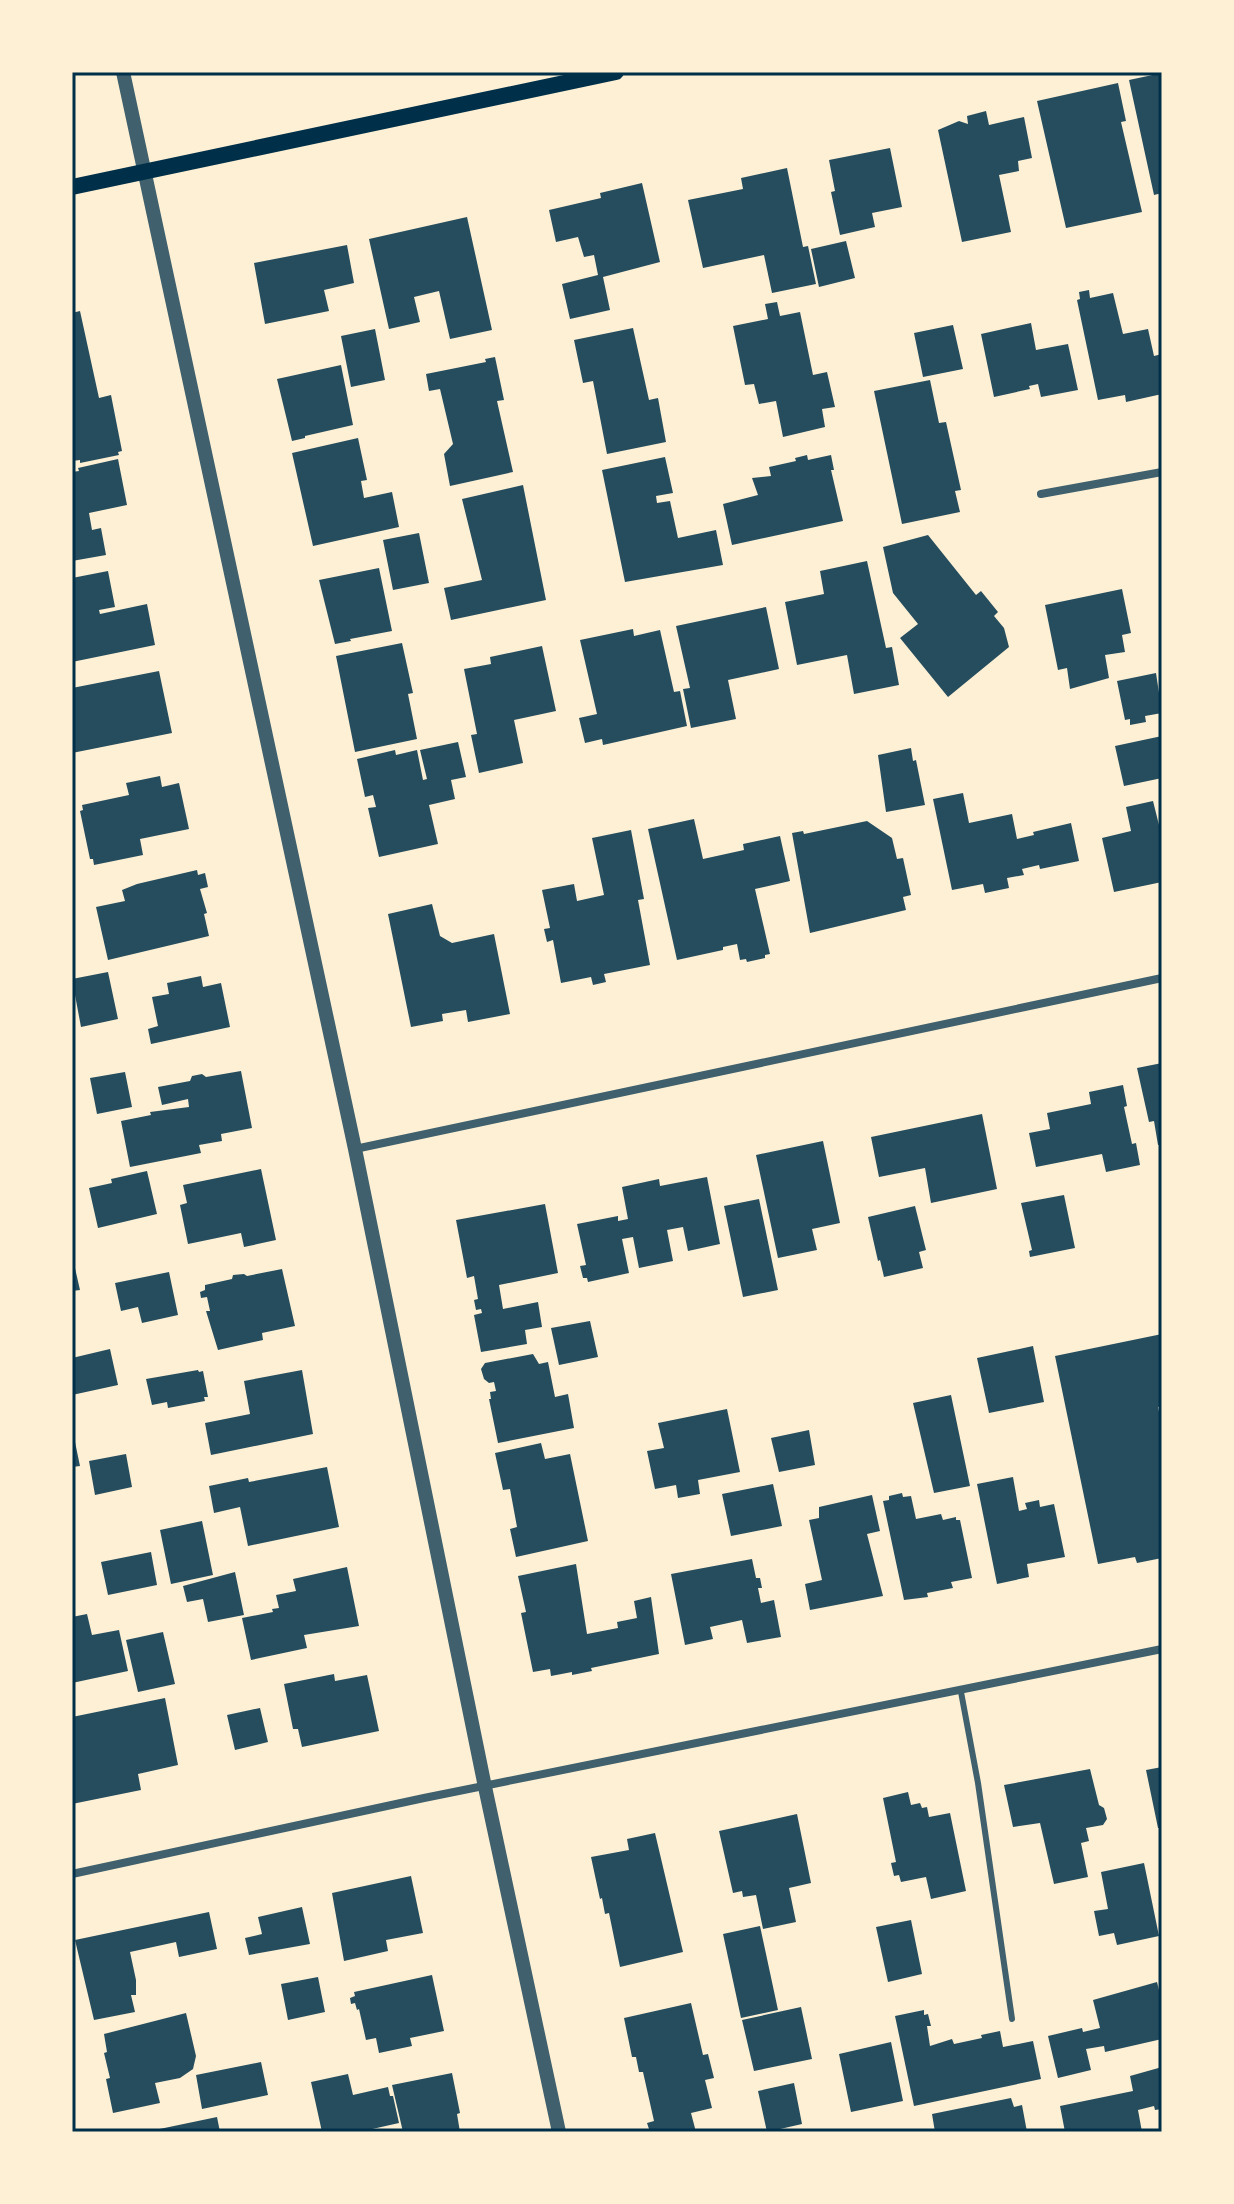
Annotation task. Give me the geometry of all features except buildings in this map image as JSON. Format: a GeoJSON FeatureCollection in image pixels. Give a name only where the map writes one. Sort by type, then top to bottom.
{"type":"FeatureCollection","features":[{"type":"Feature","properties":{"kind":"main road"},"geometry":{"type":"LineString","coordinates":[[72,187],[616,72]]}},
{"type":"Feature","properties":{"kind":"street"},"geometry":{"type":"LineString","coordinates":[[123,72],[355,1149],[559,2132]]}},
{"type":"Feature","properties":{"kind":"street"},"geometry":{"type":"LineString","coordinates":[[1041,494],[1162,472]]}},
{"type":"Feature","properties":{"kind":"street"},"geometry":{"type":"LineString","coordinates":[[355,1149],[1162,978]]}},
{"type":"Feature","properties":{"kind":"street"},"geometry":{"type":"LineString","coordinates":[[72,1874],[1162,1649]]}},
{"type":"Feature","properties":{"kind":"lane"},"geometry":{"type":"LineString","coordinates":[[961,1692],[978,1783],[1012,2019]]}}]}
